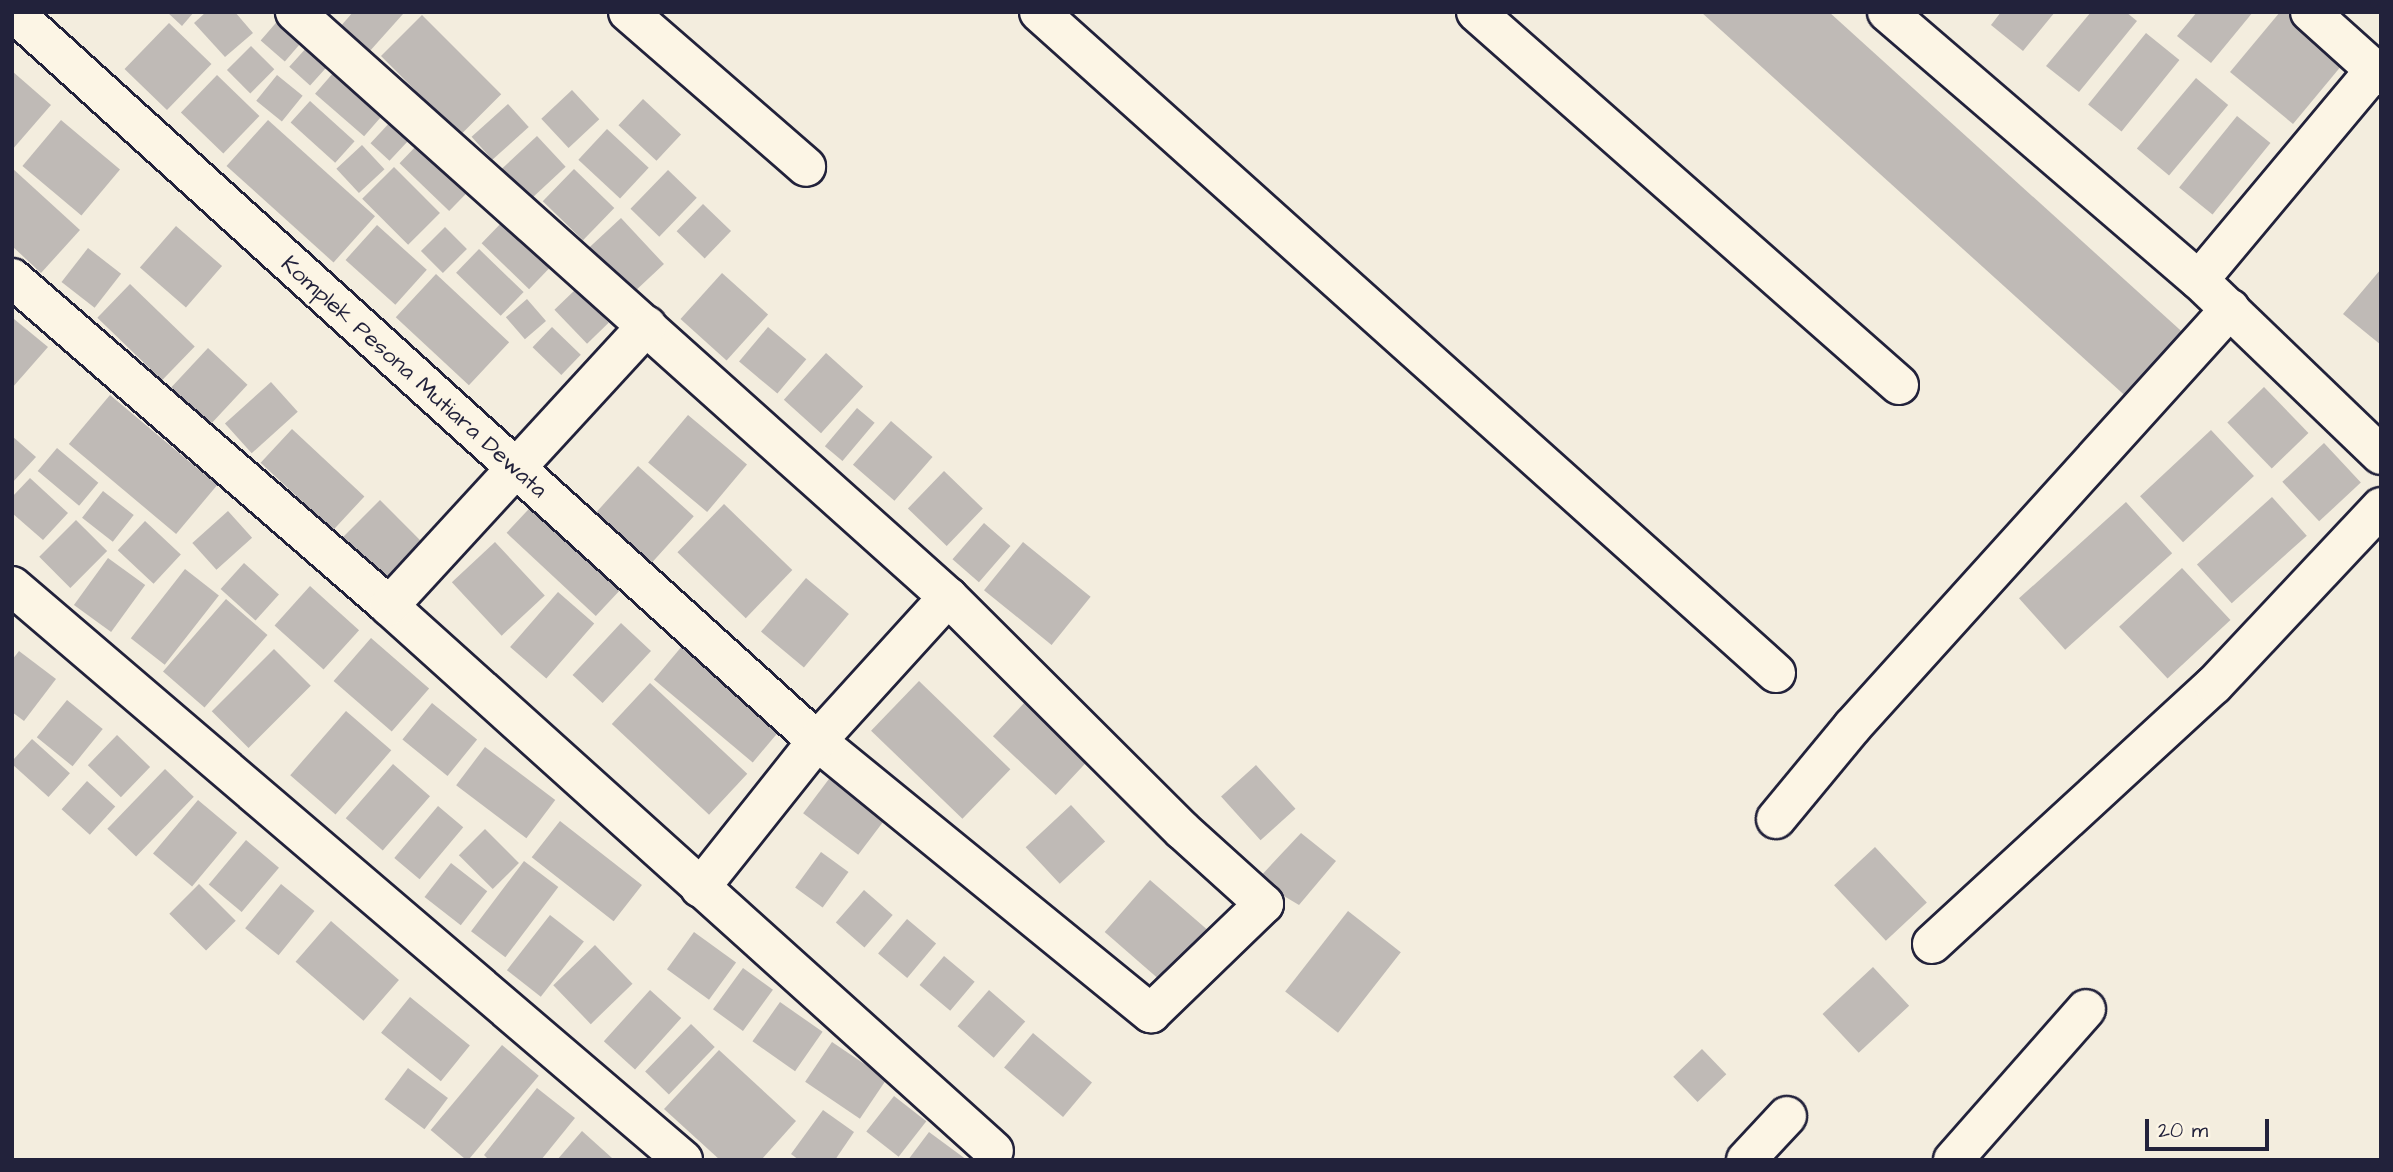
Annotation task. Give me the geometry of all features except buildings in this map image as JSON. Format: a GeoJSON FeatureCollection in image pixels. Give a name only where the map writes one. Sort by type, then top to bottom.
{"type":"FeatureCollection","features":[{"type":"Feature","properties":{"kind":"street","name":"Komplek Pesona Mutiara Dewata"},"geometry":{"type":"LineString","coordinates":[[13,12],[367,338],[516,466],[817,741],[1151,1013],[1264,904],[1182,830],[948,597]]}},
{"type":"Feature","properties":{"kind":"street"},"geometry":{"type":"LineString","coordinates":[[295,12],[948,597],[817,741],[700,888]]}},
{"type":"Feature","properties":{"kind":"street"},"geometry":{"type":"LineString","coordinates":[[628,12],[806,167]]}},
{"type":"Feature","properties":{"kind":"street"},"geometry":{"type":"LineString","coordinates":[[1039,12],[1776,673]]}},
{"type":"Feature","properties":{"kind":"street"},"geometry":{"type":"LineString","coordinates":[[1476,12],[1899,384]]}},
{"type":"Feature","properties":{"kind":"street"},"geometry":{"type":"LineString","coordinates":[[1887,12],[2199,280],[2381,456]]}},
{"type":"Feature","properties":{"kind":"street"},"geometry":{"type":"LineString","coordinates":[[2199,280],[2378,74],[2310,12]]}},
{"type":"Feature","properties":{"kind":"street"},"geometry":{"type":"LineString","coordinates":[[12,278],[389,606],[995,1151]]}},
{"type":"Feature","properties":{"kind":"street"},"geometry":{"type":"LineString","coordinates":[[1776,820],[1852,727],[2230,309]]}},
{"type":"Feature","properties":{"kind":"street"},"geometry":{"type":"LineString","coordinates":[[389,606],[647,325]]}},
{"type":"Feature","properties":{"kind":"street"},"geometry":{"type":"LineString","coordinates":[[1932,944],[2214,685],[2381,507]]}},
{"type":"Feature","properties":{"kind":"street"},"geometry":{"type":"LineString","coordinates":[[12,586],[683,1160]]}},
{"type":"Feature","properties":{"kind":"street"},"geometry":{"type":"LineString","coordinates":[[1953,1160],[2086,1009]]}},
{"type":"Feature","properties":{"kind":"street"},"geometry":{"type":"LineString","coordinates":[[1746,1160],[1787,1116]]}}]}
